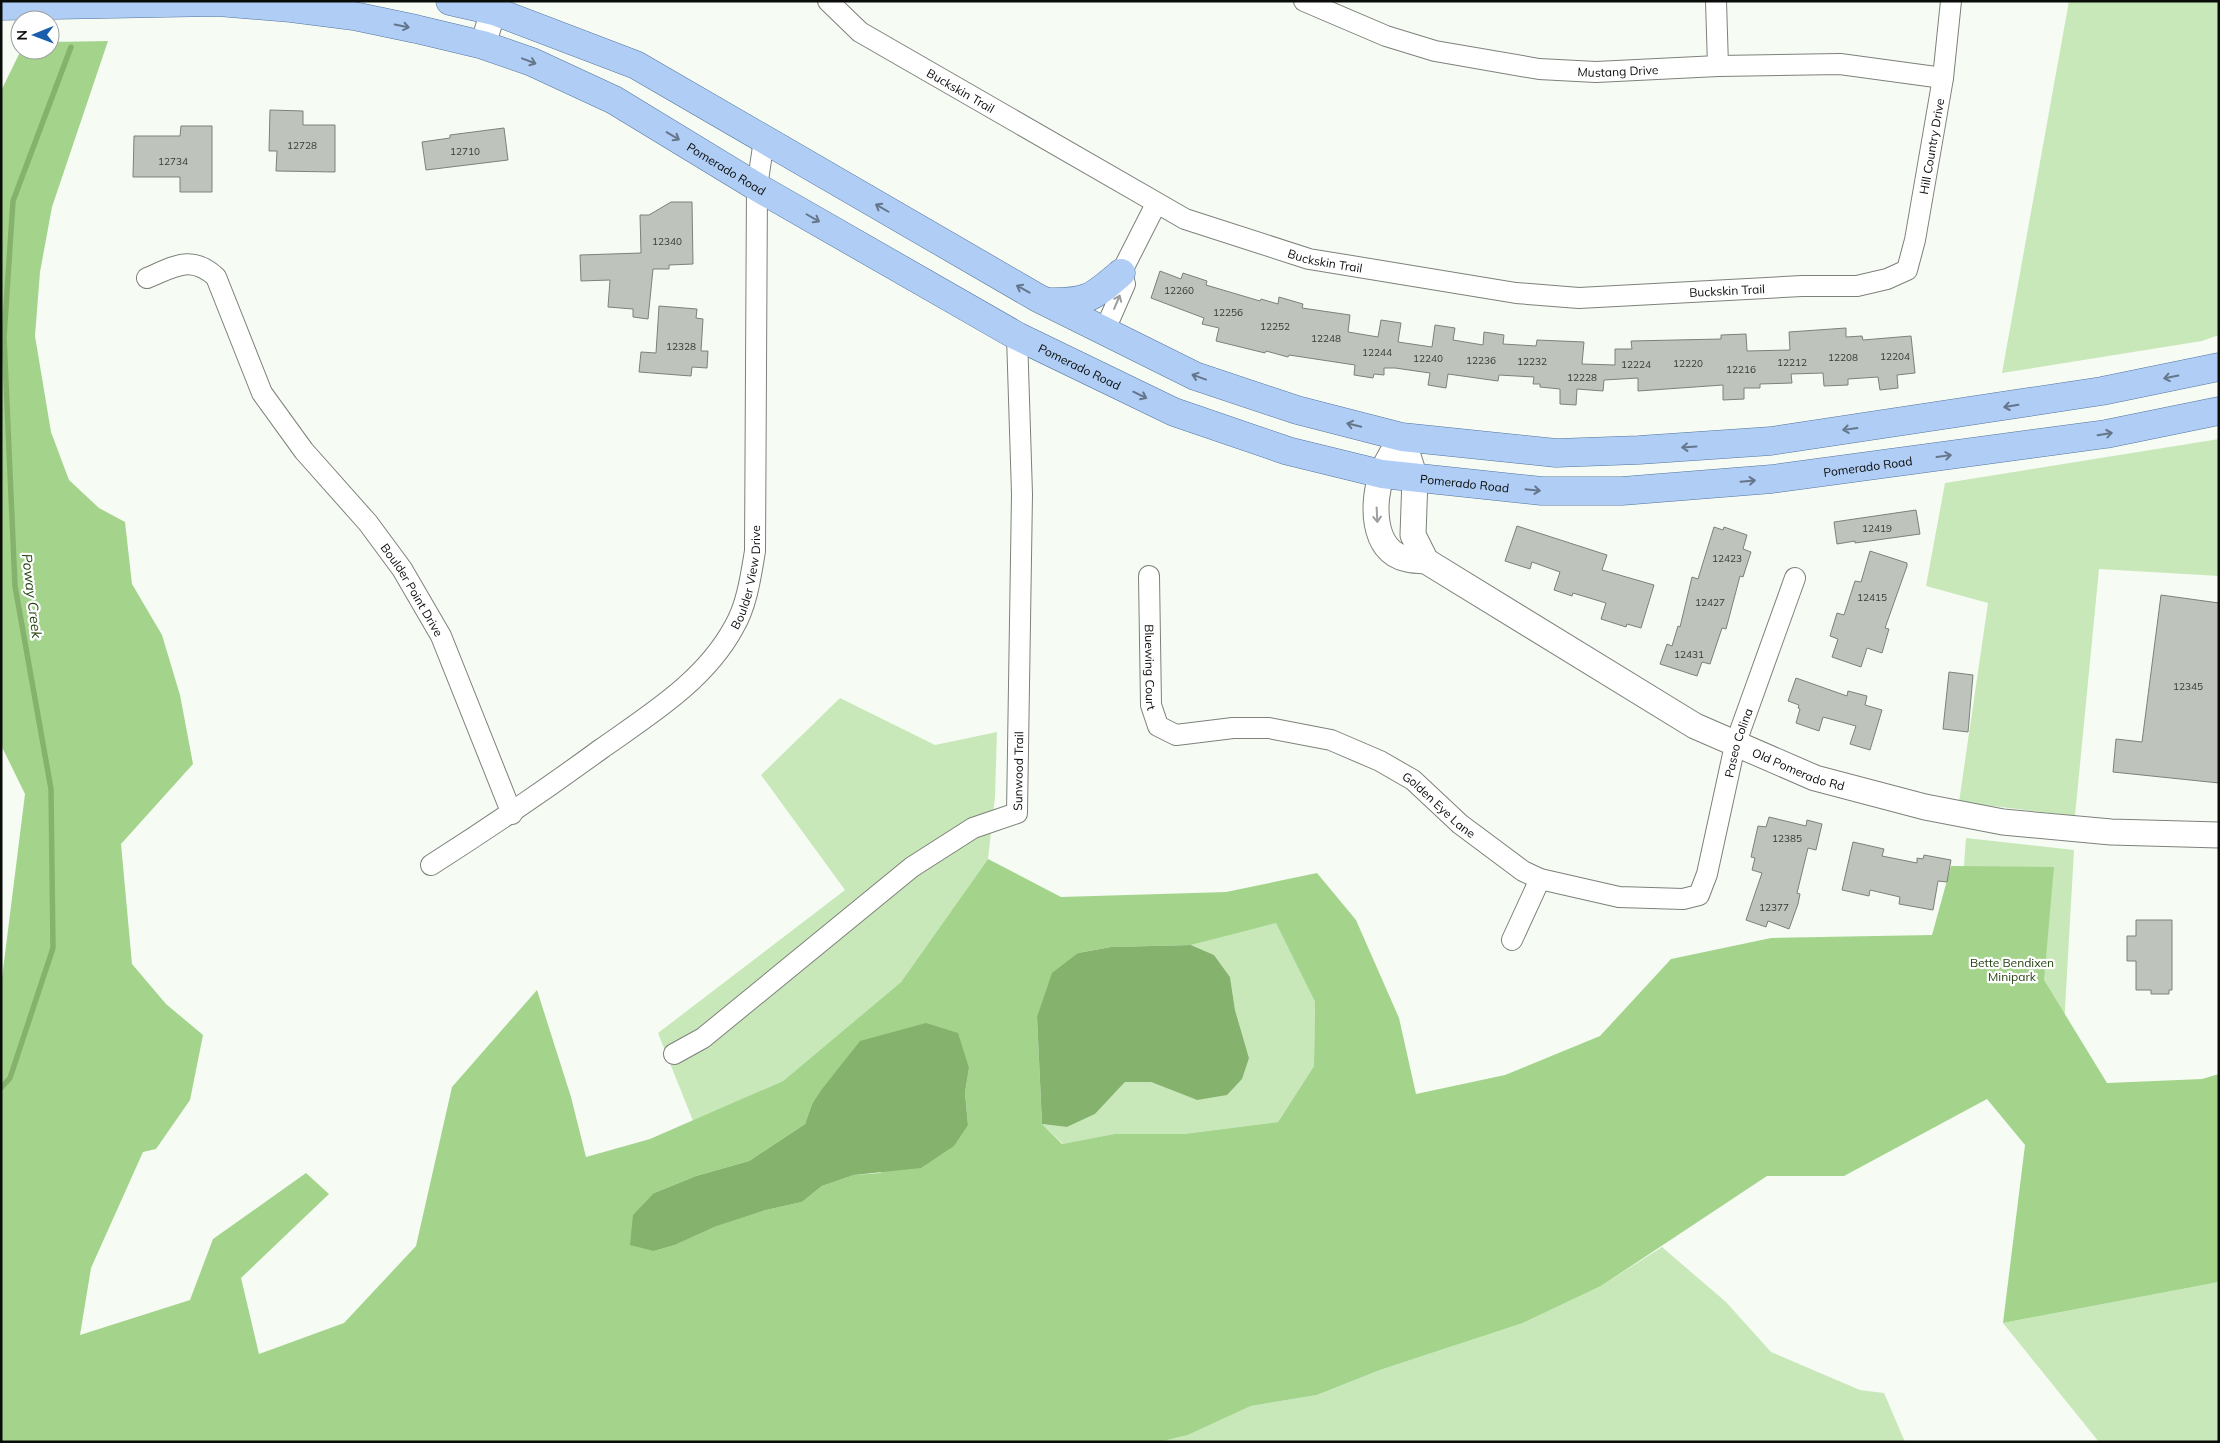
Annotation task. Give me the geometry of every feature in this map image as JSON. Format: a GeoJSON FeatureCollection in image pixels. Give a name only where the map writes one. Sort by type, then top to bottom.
{"type":"FeatureCollection","features":[{"type":"Feature","properties":{"kind":"main road"},"geometry":{"type":"LineString","coordinates":[[450,1],[495,6],[636,65],[1047,302],[1195,376],[1298,410],[1402,437],[1556,453],[1639,450],[1771,441],[2102,391],[2219,367]]}},
{"type":"Feature","properties":{"kind":"main road","name":"Pomerado Road"},"geometry":{"type":"LineString","coordinates":[[1,6],[218,2],[254,4],[354,16],[483,46],[532,62],[614,100],[757,187],[1017,336],[1174,412],[1288,451],[1382,474],[1542,491],[1622,491],[1772,479],[2106,434],[2219,411]]}},
{"type":"Feature","properties":{"kind":"main road"},"geometry":{"type":"LineString","coordinates":[[1047,302],[1073,303],[1086,300],[1121,273]]}},
{"type":"Feature","properties":{"kind":"main road"},"geometry":{"type":"LineString","coordinates":[[1017,336],[1044,334],[1071,346],[1104,332]]}},
{"type":"Feature","properties":{"kind":"street","name":"Buckskin Trail"},"geometry":{"type":"LineString","coordinates":[[828,1],[860,32],[1156,204],[1184,219],[1309,259],[1516,293],[1580,298],[1802,286],[1857,286],[1887,279]]}},
{"type":"Feature","properties":{"kind":"street","name":"Mustang Drive"},"geometry":{"type":"LineString","coordinates":[[1304,1],[1386,36],[1427,48],[1539,69],[1596,72],[1718,66],[1840,64],[1943,78]]}},
{"type":"Feature","properties":{"kind":"street"},"geometry":{"type":"LineString","coordinates":[[1716,1],[1718,66]]}},
{"type":"Feature","properties":{"kind":"street","name":"Hill Country Drive"},"geometry":{"type":"LineString","coordinates":[[1887,279],[1906,270],[1915,240],[1943,78],[1951,1]]}},
{"type":"Feature","properties":{"kind":"street"},"geometry":{"type":"LineString","coordinates":[[483,46],[495,6]]}},
{"type":"Feature","properties":{"kind":"street","name":"Boulder View Drive"},"geometry":{"type":"LineString","coordinates":[[431,865],[512,814],[668,702],[706,667],[735,627],[751,579],[755,551],[757,187],[764,140]]}},
{"type":"Feature","properties":{"kind":"street"},"geometry":{"type":"LineString","coordinates":[[1104,332],[1125,284],[1121,273],[1156,204]]}},
{"type":"Feature","properties":{"kind":"street","name":"Boulder Point Drive"},"geometry":{"type":"LineString","coordinates":[[147,278],[177,265],[188,264],[201,265],[216,277],[262,393],[304,451],[368,523],[402,569],[441,636],[512,814]]}},
{"type":"Feature","properties":{"kind":"street","name":"Sunwood Trail"},"geometry":{"type":"LineString","coordinates":[[674,1054],[703,1038],[912,867],[973,828],[1017,813],[1022,494],[1017,336]]}},
{"type":"Feature","properties":{"kind":"street"},"geometry":{"type":"LineString","coordinates":[[1402,437],[1415,478],[1413,535],[1426,561]]}},
{"type":"Feature","properties":{"kind":"street","name":"Old Pomerado Rd"},"geometry":{"type":"LineString","coordinates":[[1402,437],[1382,474],[1376,498],[1380,535],[1390,551],[1406,559],[1426,561],[1695,726],[1735,745],[1815,778],[1954,814],[2004,822],[2111,832],[2219,835]]}},
{"type":"Feature","properties":{"kind":"street","name":"Bluewing Court"},"geometry":{"type":"LineString","coordinates":[[1149,576],[1151,705],[1158,726],[1176,735],[1189,734]]}},
{"type":"Feature","properties":{"kind":"street","name":"Paseo Colina"},"geometry":{"type":"LineString","coordinates":[[1683,899],[1699,895],[1706,874],[1735,745],[1795,578]]}},
{"type":"Feature","properties":{"kind":"street","name":"Golden Eye Lane"},"geometry":{"type":"LineString","coordinates":[[1189,734],[1233,728],[1279,729],[1331,740],[1353,748],[1413,780],[1460,824],[1524,871],[1540,879],[1619,897],[1683,899]]}},
{"type":"Feature","properties":{"kind":"street"},"geometry":{"type":"LineString","coordinates":[[1512,940],[1540,879]]}},
{"type":"Feature","properties":{"kind":"green space"},"geometry":{"type":"Polygon","coordinates":[[[2069,1],[2219,1],[2219,335],[2202,341],[2002,373],[2069,1]]]}},
{"type":"Feature","properties":{"kind":"green space"},"geometry":{"type":"Polygon","coordinates":[[[108,41],[52,207],[40,272],[35,336],[51,432],[69,480],[99,508],[125,522],[132,584],[162,635],[180,695],[193,764],[121,844],[132,964],[166,1004],[203,1035],[190,1100],[156,1149],[143,1152],[91,1268],[80,1335],[190,1300],[213,1239],[306,1173],[329,1194],[241,1278],[259,1354],[344,1323],[416,1246],[452,1087],[537,990],[571,1097],[586,1157],[650,1139],[783,1081],[901,982],[988,859],[1061,897],[1226,892],[1317,873],[1356,920],[1399,1018],[1416,1094],[1505,1075],[1600,1036],[1671,959],[1771,938],[1932,935],[1951,866],[2054,867],[2044,980],[2107,1083],[2202,1079],[2219,1074],[2219,1282],[2003,1323],[2025,1145],[1987,1099],[1844,1176],[1767,1176],[1601,1286],[1523,1323],[1380,1370],[1317,1395],[1251,1406],[1188,1435],[1160,1442],[1,1442],[1,986],[25,794],[1,745],[1,91],[16,60],[60,60],[60,42],[108,41]],[[1276,923],[1191,945],[1111,947],[1078,953],[1037,1017],[1042,1124],[1062,1144],[1114,1134],[1184,1134],[1278,1122],[1314,1066],[1315,1002],[1276,923]],[[969,1068],[838,1071],[812,1104],[805,1124],[749,1161],[696,1176],[654,1193],[654,1251],[675,1245],[713,1227],[766,1210],[802,1202],[822,1186],[854,1175],[880,1173],[968,1125],[965,1093],[969,1068]]]}},
{"type":"Feature","properties":{"kind":"green space"},"geometry":{"type":"Polygon","coordinates":[[[2219,439],[2219,576],[2099,569],[2075,816],[1959,802],[1988,603],[1926,586],[1945,483],[2219,439]]]}},
{"type":"Feature","properties":{"kind":"green space"},"geometry":{"type":"Polygon","coordinates":[[[840,698],[935,745],[997,732],[995,797],[988,859],[901,982],[783,1081],[693,1121],[658,1033],[845,890],[761,775],[840,698]]]}},
{"type":"Feature","properties":{"kind":"green space","name":"Bette Bendixen Minipark"},"geometry":{"type":"Polygon","coordinates":[[[1966,838],[2074,850],[2063,1044],[1953,1015],[1966,838]]]}},
{"type":"Feature","properties":{"kind":"green space"},"geometry":{"type":"Polygon","coordinates":[[[1276,922],[1315,1002],[1314,1066],[1278,1122],[1184,1134],[1114,1134],[1063,1144],[1042,1124],[1067,1127],[1095,1114],[1125,1082],[1151,1082],[1197,1100],[1249,1058],[1235,1010],[1230,977],[1214,955],[1191,945],[1276,922]]]}},
{"type":"Feature","properties":{"kind":"green space"},"geometry":{"type":"Polygon","coordinates":[[[1662,1247],[1726,1302],[1771,1352],[1860,1390],[1884,1393],[1905,1442],[1160,1442],[1188,1435],[1251,1406],[1317,1395],[1380,1370],[1523,1323],[1601,1286],[1662,1247]]]}},
{"type":"Feature","properties":{"kind":"green space"},"geometry":{"type":"Polygon","coordinates":[[[2219,1282],[2219,1442],[2099,1442],[2003,1323],[2219,1282]]]}},
{"type":"Feature","properties":{"kind":"shaded area"},"geometry":{"type":"Polygon","coordinates":[[[1191,945],[1214,955],[1230,977],[1235,1010],[1249,1058],[1242,1079],[1227,1095],[1197,1100],[1151,1082],[1125,1082],[1095,1114],[1067,1127],[1042,1124],[1037,1017],[1052,973],[1078,953],[1111,947],[1191,945]]]}},
{"type":"Feature","properties":{"kind":"shaded area"},"geometry":{"type":"Polygon","coordinates":[[[926,1023],[958,1033],[969,1068],[965,1093],[968,1125],[954,1146],[921,1168],[854,1175],[822,1186],[802,1202],[766,1210],[714,1227],[675,1245],[654,1251],[630,1245],[633,1215],[654,1193],[696,1176],[749,1161],[805,1124],[812,1104],[860,1041],[926,1023]]]}},
{"type":"Feature","properties":{"kind":"building"},"geometry":{"type":"Polygon","coordinates":[[[270,110],[303,111],[303,125],[335,125],[335,172],[276,171],[277,151],[269,151],[270,110]]]}},
{"type":"Feature","properties":{"kind":"building"},"geometry":{"type":"Polygon","coordinates":[[[181,126],[212,126],[212,192],[180,192],[180,177],[133,177],[134,136],[180,136],[181,126]]]}},
{"type":"Feature","properties":{"kind":"building"},"geometry":{"type":"Polygon","coordinates":[[[504,128],[508,160],[426,170],[422,142],[450,138],[450,135],[504,128]]]}},
{"type":"Feature","properties":{"kind":"building"},"geometry":{"type":"Polygon","coordinates":[[[671,202],[692,202],[693,264],[669,265],[669,269],[653,269],[648,319],[633,317],[633,309],[608,307],[610,280],[581,281],[580,255],[641,253],[640,215],[649,215],[671,202]]]}},
{"type":"Feature","properties":{"kind":"building"},"geometry":{"type":"Polygon","coordinates":[[[1160,271],[1181,279],[1183,273],[1207,281],[1206,285],[1260,301],[1261,299],[1278,304],[1279,297],[1303,304],[1302,308],[1350,315],[1348,332],[1378,337],[1381,320],[1401,323],[1398,342],[1432,347],[1435,325],[1455,328],[1453,340],[1483,345],[1484,332],[1504,335],[1503,344],[1536,346],[1537,340],[1584,342],[1582,364],[1615,365],[1615,349],[1632,349],[1631,341],[1721,339],[1721,335],[1746,334],[1747,351],[1790,350],[1789,332],[1846,328],[1846,337],[1862,336],[1863,340],[1911,336],[1915,373],[1897,375],[1898,388],[1880,390],[1878,377],[1848,379],[1848,385],[1824,386],[1823,373],[1791,374],[1792,383],[1760,384],[1760,388],[1744,388],[1744,399],[1723,400],[1723,385],[1638,391],[1638,378],[1604,380],[1603,391],[1577,389],[1576,405],[1560,404],[1560,389],[1540,387],[1540,384],[1533,384],[1534,377],[1499,375],[1498,381],[1448,374],[1446,388],[1428,385],[1430,373],[1384,368],[1384,375],[1374,374],[1373,378],[1354,375],[1355,365],[1289,355],[1288,357],[1216,341],[1219,328],[1202,324],[1204,318],[1151,298],[1160,271]]]}},
{"type":"Feature","properties":{"kind":"building"},"geometry":{"type":"Polygon","coordinates":[[[659,306],[697,309],[696,318],[703,319],[701,351],[708,351],[707,368],[692,367],[691,376],[639,372],[641,352],[656,353],[659,306]]]}},
{"type":"Feature","properties":{"kind":"building"},"geometry":{"type":"Polygon","coordinates":[[[1916,510],[1920,534],[1837,544],[1834,522],[1916,510]]]}},
{"type":"Feature","properties":{"kind":"building"},"geometry":{"type":"Polygon","coordinates":[[[1517,526],[1607,555],[1602,570],[1654,585],[1641,628],[1627,624],[1626,627],[1601,619],[1606,603],[1573,593],[1572,596],[1554,590],[1560,572],[1532,562],[1530,569],[1505,561],[1517,526]]]}},
{"type":"Feature","properties":{"kind":"building"},"geometry":{"type":"Polygon","coordinates":[[[1714,527],[1723,530],[1724,527],[1747,535],[1743,549],[1751,552],[1743,577],[1740,576],[1726,629],[1722,628],[1710,664],[1702,662],[1697,676],[1660,664],[1667,644],[1672,646],[1678,626],[1680,627],[1692,577],[1698,579],[1714,527]]]}},
{"type":"Feature","properties":{"kind":"building"},"geometry":{"type":"Polygon","coordinates":[[[1870,551],[1907,563],[1907,566],[1885,628],[1889,629],[1882,653],[1867,648],[1861,667],[1832,657],[1838,639],[1830,636],[1837,613],[1844,615],[1855,581],[1861,582],[1870,551]]]}},
{"type":"Feature","properties":{"kind":"building"},"geometry":{"type":"Polygon","coordinates":[[[2161,595],[2219,603],[2219,783],[2113,772],[2116,739],[2142,742],[2161,595]]]}},
{"type":"Feature","properties":{"kind":"building"},"geometry":{"type":"Polygon","coordinates":[[[1949,672],[1973,675],[1968,732],[1943,729],[1949,672]]]}},
{"type":"Feature","properties":{"kind":"building"},"geometry":{"type":"Polygon","coordinates":[[[1796,678],[1847,696],[1848,691],[1867,696],[1865,705],[1882,710],[1870,750],[1850,744],[1856,726],[1823,717],[1819,731],[1796,723],[1800,709],[1798,708],[1799,705],[1788,701],[1796,678]]]}},
{"type":"Feature","properties":{"kind":"building"},"geometry":{"type":"Polygon","coordinates":[[[1769,817],[1806,826],[1807,820],[1822,824],[1816,850],[1808,848],[1797,893],[1800,894],[1798,904],[1789,929],[1768,921],[1766,927],[1746,920],[1762,873],[1752,870],[1755,858],[1751,857],[1758,826],[1766,827],[1769,817]]]}},
{"type":"Feature","properties":{"kind":"building"},"geometry":{"type":"Polygon","coordinates":[[[1853,842],[1884,849],[1882,856],[1917,863],[1917,858],[1923,859],[1924,855],[1951,860],[1947,882],[1938,881],[1933,910],[1899,904],[1900,897],[1870,890],[1869,896],[1842,890],[1853,842]]]}},
{"type":"Feature","properties":{"kind":"building"},"geometry":{"type":"Polygon","coordinates":[[[2136,920],[2172,920],[2172,990],[2169,990],[2169,994],[2151,994],[2151,990],[2136,990],[2136,961],[2127,961],[2127,936],[2136,936],[2136,920]]]}},
{"type":"Feature","properties":{"kind":"waterway","name":"Poway Creek"},"geometry":{"type":"LineString","coordinates":[[1,1088],[10,1078],[53,948],[51,789],[15,586],[4,337],[13,201],[71,47]]}}]}
